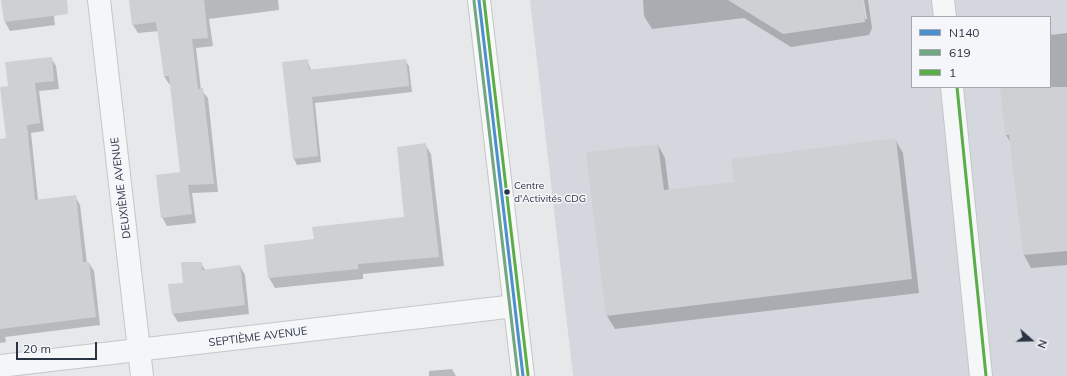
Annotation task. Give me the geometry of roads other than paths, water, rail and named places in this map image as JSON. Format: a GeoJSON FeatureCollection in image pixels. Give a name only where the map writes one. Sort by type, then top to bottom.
{"type":"FeatureCollection","features":[{"type":"Feature","properties":{"kind":"main road"},"geometry":{"type":"LineString","coordinates":[[479,0],[523,376]]}},
{"type":"Feature","properties":{"kind":"street","name":"DEUXIÈME AVENUE"},"geometry":{"type":"LineString","coordinates":[[99,0],[142,376]]}},
{"type":"Feature","properties":{"kind":"street"},"geometry":{"type":"LineString","coordinates":[[943,0],[945,16]]}},
{"type":"Feature","properties":{"kind":"street"},"geometry":{"type":"LineString","coordinates":[[952,88],[981,376]]}},
{"type":"Feature","properties":{"kind":"street","name":"SEPTIÈME AVENUE"},"geometry":{"type":"LineString","coordinates":[[0,366],[515,306]]}},
{"type":"Feature","properties":{"kind":"place","name":"Centre d'Activités CDG"},"geometry":{"type":"Point","coordinates":[507,192]}}]}
